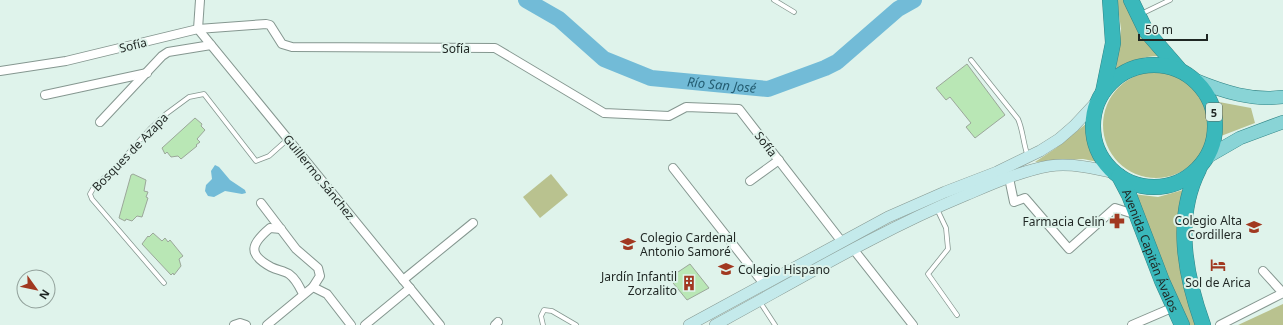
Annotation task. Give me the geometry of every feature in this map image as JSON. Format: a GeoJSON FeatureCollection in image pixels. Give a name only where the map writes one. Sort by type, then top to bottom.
{"type":"FeatureCollection","features":[{"type":"Feature","properties":{"kind":"highway"},"geometry":{"type":"LineString","coordinates":[[1110,0],[1113,43],[1102,95],[1094,117],[1094,138],[1104,161],[1117,174],[1138,185],[1152,187],[1166,186],[1185,178],[1204,161]]}},
{"type":"Feature","properties":{"kind":"highway","name":"5"},"geometry":{"type":"LineString","coordinates":[[1131,0],[1137,16],[1152,39],[1179,70],[1195,80],[1208,96],[1215,116],[1214,137],[1204,161]]}},
{"type":"Feature","properties":{"kind":"highway"},"geometry":{"type":"LineString","coordinates":[[1102,95],[1120,76],[1141,66],[1164,65],[1179,70]]}},
{"type":"Feature","properties":{"kind":"highway","name":"Avenida Capitán Ávalos"},"geometry":{"type":"LineString","coordinates":[[1203,325],[1190,281],[1185,250],[1184,230],[1189,191],[1204,161]]}},
{"type":"Feature","properties":{"kind":"highway","name":"Avenida Capitán Ávalos"},"geometry":{"type":"LineString","coordinates":[[1117,174],[1129,195],[1182,325]]}},
{"type":"Feature","properties":{"kind":"main road"},"geometry":{"type":"LineString","coordinates":[[1195,80],[1235,95],[1262,98],[1283,98]]}},
{"type":"Feature","properties":{"kind":"main road"},"geometry":{"type":"LineString","coordinates":[[689,325],[912,206],[1028,157],[1050,146],[1083,118],[1102,95]]}},
{"type":"Feature","properties":{"kind":"main road"},"geometry":{"type":"LineString","coordinates":[[1204,161],[1240,138],[1283,122]]}},
{"type":"Feature","properties":{"kind":"main road"},"geometry":{"type":"LineString","coordinates":[[715,325],[854,250],[936,208],[1009,178],[1039,169],[1063,165],[1085,167],[1117,174]]}},
{"type":"Feature","properties":{"kind":"street"},"geometry":{"type":"LineString","coordinates":[[198,29],[200,0]]}},
{"type":"Feature","properties":{"kind":"street","name":"Sofía"},"geometry":{"type":"LineString","coordinates":[[0,71],[66,61],[198,29],[266,24],[270,25],[282,44],[292,46],[495,48],[604,113],[669,116],[686,107],[739,109],[842,242]]}},
{"type":"Feature","properties":{"kind":"street","name":"Guillermo Sánchez"},"geometry":{"type":"LineString","coordinates":[[198,29],[440,325]]}},
{"type":"Feature","properties":{"kind":"street"},"geometry":{"type":"LineString","coordinates":[[100,122],[148,73],[162,56],[168,52],[211,44]]}},
{"type":"Feature","properties":{"kind":"street"},"geometry":{"type":"LineString","coordinates":[[45,96],[148,73]]}},
{"type":"Feature","properties":{"kind":"street"},"geometry":{"type":"LineString","coordinates":[[750,181],[779,160]]}},
{"type":"Feature","properties":{"kind":"street"},"geometry":{"type":"LineString","coordinates":[[673,168],[764,284]]}},
{"type":"Feature","properties":{"kind":"street"},"geometry":{"type":"LineString","coordinates":[[1009,178],[1014,202],[1025,198],[1069,249],[1115,208],[1137,215]]}},
{"type":"Feature","properties":{"kind":"street"},"geometry":{"type":"LineString","coordinates":[[261,203],[296,249],[318,268],[320,276],[313,287],[267,325]]}},
{"type":"Feature","properties":{"kind":"street"},"geometry":{"type":"LineString","coordinates":[[403,280],[473,223]]}},
{"type":"Feature","properties":{"kind":"street"},"geometry":{"type":"LineString","coordinates":[[281,229],[270,228],[256,240],[254,247],[257,257],[272,268],[288,274],[296,280],[303,294]]}},
{"type":"Feature","properties":{"kind":"street"},"geometry":{"type":"LineString","coordinates":[[854,250],[913,325]]}},
{"type":"Feature","properties":{"kind":"street"},"geometry":{"type":"LineString","coordinates":[[1220,325],[1283,293],[1263,271]]}},
{"type":"Feature","properties":{"kind":"street"},"geometry":{"type":"LineString","coordinates":[[313,287],[327,294],[351,325]]}},
{"type":"Feature","properties":{"kind":"street"},"geometry":{"type":"LineString","coordinates":[[365,325],[410,288]]}},
{"type":"Feature","properties":{"kind":"street"},"geometry":{"type":"LineString","coordinates":[[1132,325],[1174,308]]}},
{"type":"Feature","properties":{"kind":"street"},"geometry":{"type":"LineString","coordinates":[[234,325],[240,323],[246,325]]}},
{"type":"Feature","properties":{"kind":"lane"},"geometry":{"type":"LineString","coordinates":[[774,0],[794,12]]}},
{"type":"Feature","properties":{"kind":"lane"},"geometry":{"type":"LineString","coordinates":[[1137,16],[1170,0]]}},
{"type":"Feature","properties":{"kind":"lane"},"geometry":{"type":"LineString","coordinates":[[971,60],[1018,119],[1021,126],[1022,142],[1028,157]]}},
{"type":"Feature","properties":{"kind":"lane","name":"Bosques de Azapa"},"geometry":{"type":"LineString","coordinates":[[164,282],[92,198],[90,194],[94,187],[115,168],[150,128],[189,97],[204,94],[256,161],[269,156],[288,139]]}},
{"type":"Feature","properties":{"kind":"lane"},"geometry":{"type":"LineString","coordinates":[[936,208],[946,228],[948,249],[928,274],[957,315]]}},
{"type":"Feature","properties":{"kind":"lane"},"geometry":{"type":"LineString","coordinates":[[759,301],[772,324]]}},
{"type":"Feature","properties":{"kind":"lane"},"geometry":{"type":"LineString","coordinates":[[543,325],[541,316],[544,310],[552,311],[576,325]]}},
{"type":"Feature","properties":{"kind":"green space"},"geometry":{"type":"Polygon","coordinates":[[[1117,0],[1126,0],[1162,56],[1150,56],[1138,59],[1116,69],[1121,29],[1117,0]]]}},
{"type":"Feature","properties":{"kind":"green space"},"geometry":{"type":"Polygon","coordinates":[[[1156,72],[1176,76],[1193,88],[1205,105],[1209,125],[1205,145],[1193,162],[1176,174],[1156,178],[1136,174],[1119,162],[1107,145],[1103,125],[1107,105],[1119,88],[1136,76],[1156,72]]]}},
{"type":"Feature","properties":{"kind":"green space"},"geometry":{"type":"Polygon","coordinates":[[[1219,102],[1251,108],[1255,123],[1221,136],[1222,121],[1219,102]]]}},
{"type":"Feature","properties":{"kind":"green space"},"geometry":{"type":"Polygon","coordinates":[[[1087,123],[1089,138],[1098,162],[1083,159],[1035,162],[1056,148],[1087,123]]]}},
{"type":"Feature","properties":{"kind":"green space"},"geometry":{"type":"Polygon","coordinates":[[[551,174],[568,195],[540,218],[523,197],[551,174]]]}},
{"type":"Feature","properties":{"kind":"green space"},"geometry":{"type":"Polygon","coordinates":[[[1183,190],[1179,207],[1197,325],[1188,325],[1133,194],[1158,197],[1183,190]]]}},
{"type":"Feature","properties":{"kind":"green space"},"geometry":{"type":"Polygon","coordinates":[[[1283,304],[1283,325],[1238,325],[1283,304]]]}},
{"type":"Feature","properties":{"kind":"water"},"geometry":{"type":"Polygon","coordinates":[[[215,165],[219,167],[230,180],[245,190],[246,193],[242,194],[225,191],[214,197],[208,196],[205,191],[206,185],[212,179],[211,171],[215,165]]]}},
{"type":"Feature","properties":{"kind":"building"},"geometry":{"type":"Polygon","coordinates":[[[967,64],[1005,115],[975,138],[966,127],[971,123],[950,97],[946,100],[936,88],[967,64]]]}},
{"type":"Feature","properties":{"kind":"building"},"geometry":{"type":"Polygon","coordinates":[[[195,118],[202,124],[201,126],[205,130],[197,139],[200,142],[196,145],[197,146],[181,159],[178,156],[171,157],[167,152],[165,154],[162,148],[195,118]]]}},
{"type":"Feature","properties":{"kind":"building"},"geometry":{"type":"Polygon","coordinates":[[[133,174],[146,180],[144,191],[148,192],[146,197],[148,198],[142,217],[137,216],[132,221],[126,219],[125,221],[119,218],[131,175],[133,174]]]}},
{"type":"Feature","properties":{"kind":"building"},"geometry":{"type":"Polygon","coordinates":[[[153,233],[162,241],[165,238],[168,242],[170,240],[183,256],[179,259],[181,266],[174,275],[173,273],[171,275],[142,244],[148,236],[149,237],[153,233]]]}},
{"type":"Feature","properties":{"kind":"building","name":"Jardín Infantil Zorzalito"},"geometry":{"type":"Polygon","coordinates":[[[690,264],[709,288],[687,300],[669,278],[690,264]]]}},
{"type":"Feature","properties":{"kind":"waterway","name":"Río San José"},"geometry":{"type":"LineString","coordinates":[[526,0],[559,19],[604,59],[651,78],[768,89],[825,68],[837,62],[898,9],[914,0]]}},
{"type":"Feature","properties":{"kind":"place","name":"Farmacia Celin"},"geometry":{"type":"Point","coordinates":[1117,221]}},
{"type":"Feature","properties":{"kind":"place","name":"Colegio Alta Cordillera"},"geometry":{"type":"Point","coordinates":[1254,227]}},
{"type":"Feature","properties":{"kind":"place","name":"Colegio Cardenal Antonio Samoré"},"geometry":{"type":"Point","coordinates":[628,244]}},
{"type":"Feature","properties":{"kind":"place","name":"Sol de Arica"},"geometry":{"type":"Point","coordinates":[1218,265]}},
{"type":"Feature","properties":{"kind":"place","name":"Colegio Hispano"},"geometry":{"type":"Point","coordinates":[726,269]}},
{"type":"Feature","properties":{"kind":"place","name":"Jardín Infantil Zorzalito"},"geometry":{"type":"Point","coordinates":[689,283]}}]}
